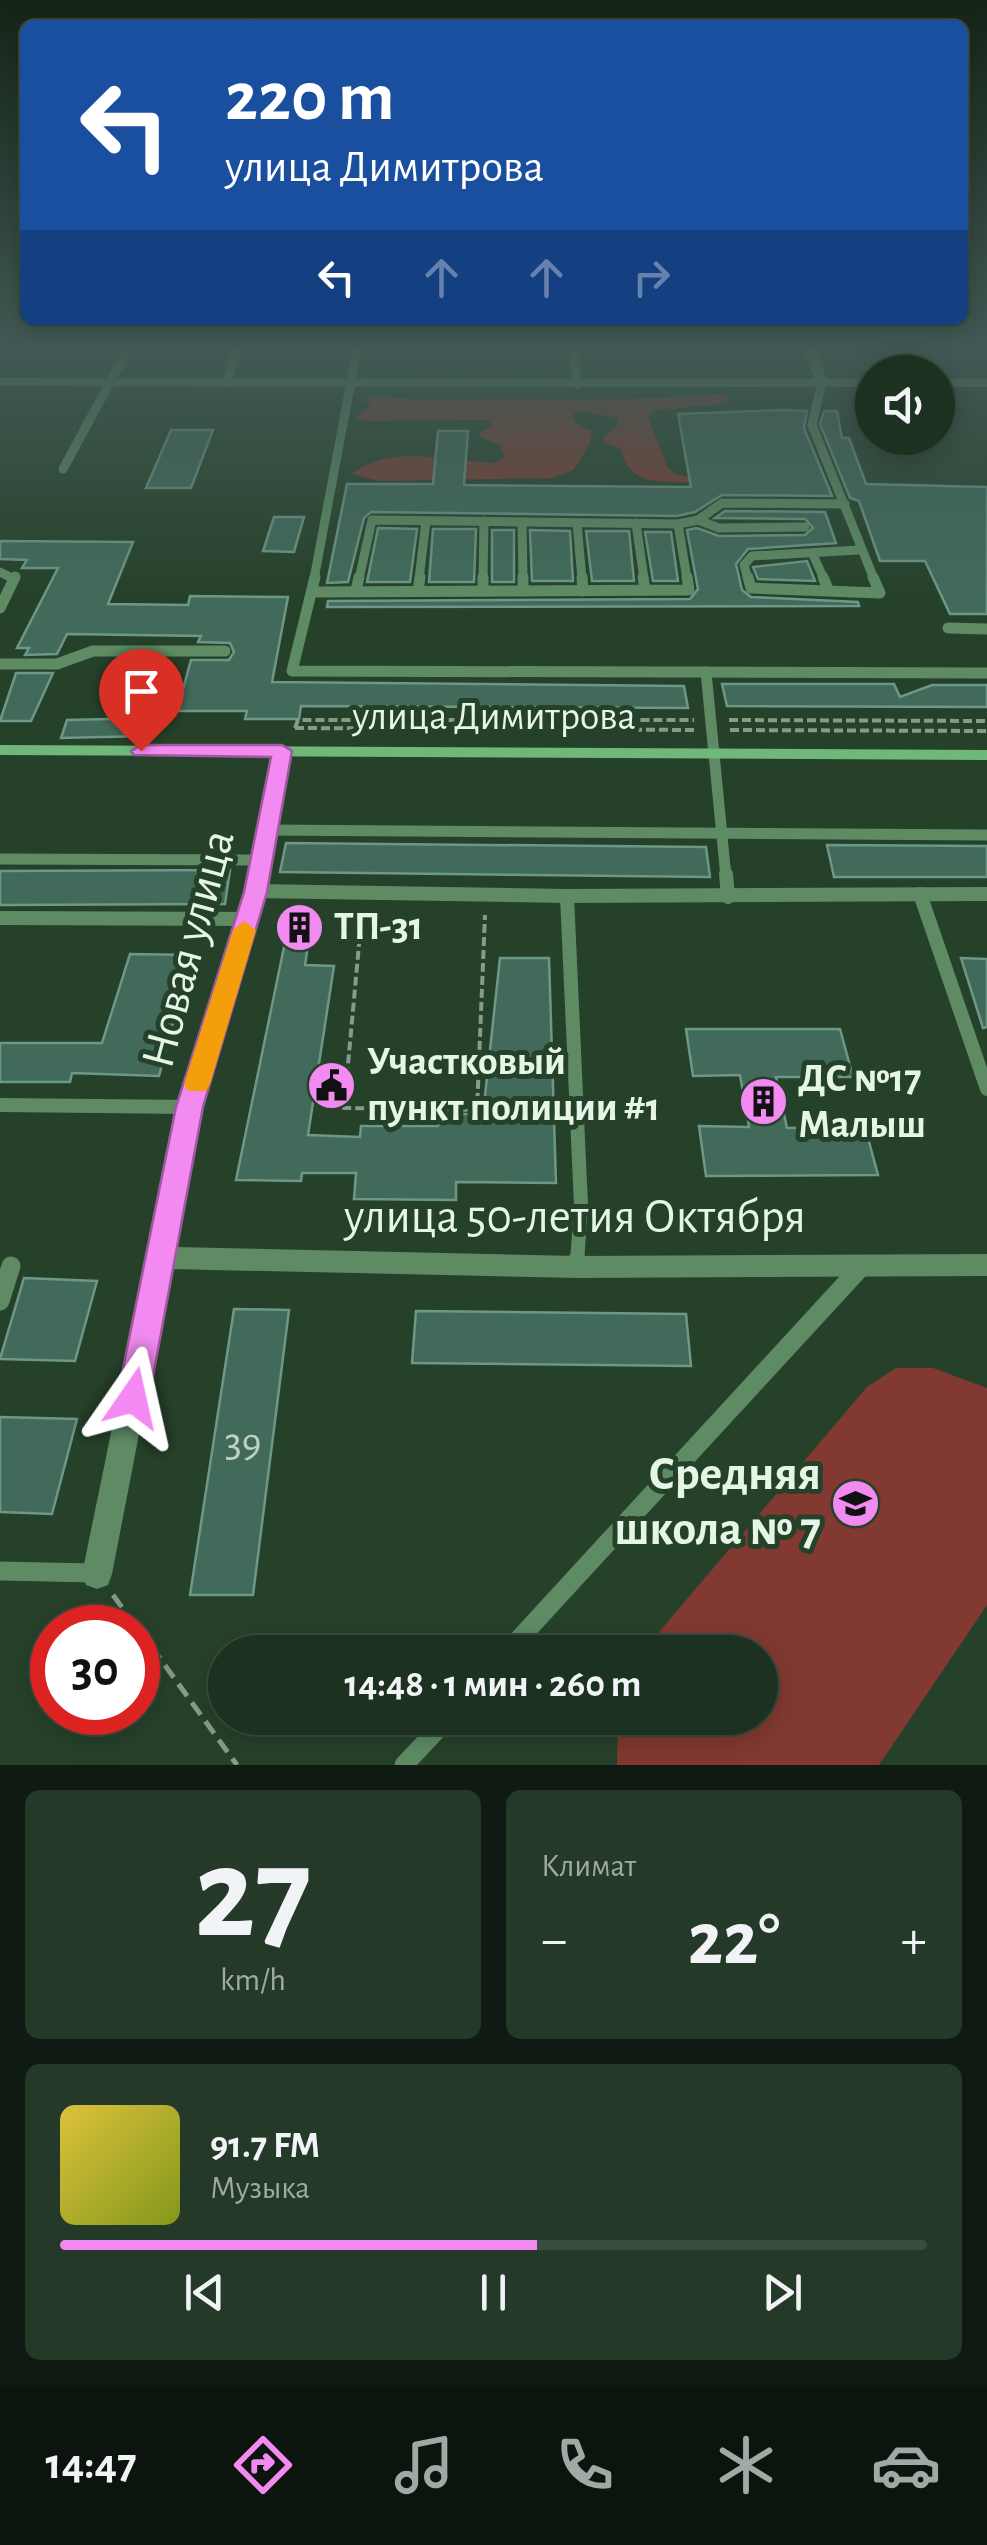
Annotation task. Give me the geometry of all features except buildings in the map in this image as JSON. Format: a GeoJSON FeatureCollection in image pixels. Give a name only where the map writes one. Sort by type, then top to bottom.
{"type":"FeatureCollection","features":[{"type":"Feature","properties":{"kind":"street","name":"улица Димитрова"},"geometry":{"type":"LineString","coordinates":[[0,750],[987,755]]}},
{"type":"Feature","properties":{"kind":"street","name":"Новая улица"},"geometry":{"type":"LineString","coordinates":[[98,1574],[190,1107],[255,892],[282,751]]}},
{"type":"Feature","properties":{"kind":"street","name":"улица 50-летия Октября"},"geometry":{"type":"LineString","coordinates":[[162,1258],[576,1267],[987,1265]]}},
{"type":"Feature","properties":{"kind":"lane"},"geometry":{"type":"LineString","coordinates":[[62,469],[83,431]]}},
{"type":"Feature","properties":{"kind":"lane"},"geometry":{"type":"LineString","coordinates":[[341,431],[312,592],[292,671],[987,673]]}},
{"type":"Feature","properties":{"kind":"lane"},"geometry":{"type":"LineString","coordinates":[[815,431],[880,594],[751,588],[744,565],[752,556],[860,550]]}},
{"type":"Feature","properties":{"kind":"lane"},"geometry":{"type":"LineString","coordinates":[[356,592],[372,520],[678,524],[698,520],[722,503],[845,504]]}},
{"type":"Feature","properties":{"kind":"lane"},"geometry":{"type":"LineString","coordinates":[[418,591],[426,520]]}},
{"type":"Feature","properties":{"kind":"lane"},"geometry":{"type":"LineString","coordinates":[[698,520],[719,528],[805,527]]}},
{"type":"Feature","properties":{"kind":"lane"},"geometry":{"type":"LineString","coordinates":[[482,591],[484,521]]}},
{"type":"Feature","properties":{"kind":"lane"},"geometry":{"type":"LineString","coordinates":[[522,522],[524,591]]}},
{"type":"Feature","properties":{"kind":"lane"},"geometry":{"type":"LineString","coordinates":[[577,522],[583,591]]}},
{"type":"Feature","properties":{"kind":"lane"},"geometry":{"type":"LineString","coordinates":[[636,523],[645,590]]}},
{"type":"Feature","properties":{"kind":"lane"},"geometry":{"type":"LineString","coordinates":[[312,592],[689,590],[678,524]]}},
{"type":"Feature","properties":{"kind":"lane"},"geometry":{"type":"LineString","coordinates":[[813,555],[828,590]]}},
{"type":"Feature","properties":{"kind":"lane"},"geometry":{"type":"LineString","coordinates":[[0,572],[15,577],[0,608]]}},
{"type":"Feature","properties":{"kind":"lane"},"geometry":{"type":"LineString","coordinates":[[948,628],[987,629]]}},
{"type":"Feature","properties":{"kind":"lane"},"geometry":{"type":"LineString","coordinates":[[0,664],[57,664],[94,651],[225,650]]}},
{"type":"Feature","properties":{"kind":"lane"},"geometry":{"type":"LineString","coordinates":[[706,672],[728,896]]}},
{"type":"Feature","properties":{"kind":"lane"},"geometry":{"type":"LineString","coordinates":[[266,830],[987,835]]}},
{"type":"Feature","properties":{"kind":"lane"},"geometry":{"type":"LineString","coordinates":[[0,860],[260,860]]}},
{"type":"Feature","properties":{"kind":"lane"},"geometry":{"type":"LineString","coordinates":[[255,892],[567,896],[987,894]]}},
{"type":"Feature","properties":{"kind":"lane"},"geometry":{"type":"LineString","coordinates":[[920,894],[987,1089]]}},
{"type":"Feature","properties":{"kind":"lane"},"geometry":{"type":"LineString","coordinates":[[567,896],[581,1205],[576,1267]]}},
{"type":"Feature","properties":{"kind":"lane"},"geometry":{"type":"LineString","coordinates":[[0,918],[248,919]]}},
{"type":"Feature","properties":{"kind":"lane"},"geometry":{"type":"LineString","coordinates":[[0,1106],[190,1107]]}},
{"type":"Feature","properties":{"kind":"lane"},"geometry":{"type":"LineString","coordinates":[[523,1635],[864,1265]]}},
{"type":"Feature","properties":{"kind":"lane"},"geometry":{"type":"LineString","coordinates":[[0,1302],[12,1266]]}},
{"type":"Feature","properties":{"kind":"lane"},"geometry":{"type":"LineString","coordinates":[[0,1571],[98,1574]]}},
{"type":"Feature","properties":{"kind":"lane"},"geometry":{"type":"LineString","coordinates":[[404,1765],[432,1735]]}},
{"type":"Feature","properties":{"kind":"path"},"geometry":{"type":"LineString","coordinates":[[987,721],[711,725],[295,728],[298,720],[711,725],[987,731]]}},
{"type":"Feature","properties":{"kind":"path"},"geometry":{"type":"LineString","coordinates":[[364,892],[344,1108],[476,1110],[486,894]]}},
{"type":"Feature","properties":{"kind":"path"},"geometry":{"type":"LineString","coordinates":[[98,1574],[120,1605]]}},
{"type":"Feature","properties":{"kind":"path"},"geometry":{"type":"LineString","coordinates":[[160,1660],[237,1765]]}},
{"type":"Feature","properties":{"kind":"shaded area"},"geometry":{"type":"Polygon","coordinates":[[[592,431],[588,447],[573,470],[552,478],[380,481],[352,474],[368,464],[403,456],[496,463],[504,457],[501,446],[480,433],[592,431]]]}},
{"type":"Feature","properties":{"kind":"shaded area"},"geometry":{"type":"Polygon","coordinates":[[[610,431],[654,431],[667,467],[676,475],[694,477],[696,482],[639,476],[625,462],[621,449],[603,442],[610,431]]]}},
{"type":"Feature","properties":{"kind":"shaded area","name":"Средняя школа № 7"},"geometry":{"type":"Polygon","coordinates":[[[896,1368],[933,1368],[987,1388],[987,1605],[879,1765],[617,1765],[618,1735],[778,1735],[778,1635],[656,1635],[867,1387],[896,1368]]]}},
{"type":"Feature","properties":{"kind":"slow traffic"},"geometry":{"type":"LineString","coordinates":[[197,1084],[244,930]]}},
{"type":"Feature","properties":{"kind":"place","name":"ТП-31"},"geometry":{"type":"Point","coordinates":[299,927]}},
{"type":"Feature","properties":{"kind":"place","name":"Участковый пункт полиции #1"},"geometry":{"type":"Point","coordinates":[332,1085]}},
{"type":"Feature","properties":{"kind":"place","name":"ДС №17 Малыш"},"geometry":{"type":"Point","coordinates":[763,1102]}},
{"type":"Feature","properties":{"kind":"place","name":"Средняя школа № 7"},"geometry":{"type":"Point","coordinates":[856,1503]}},
{"type":"Feature","properties":{"kind":"route"},"geometry":{"type":"LineString","coordinates":[[133,1398],[190,1107],[255,892],[282,751],[141,751]]}}]}
